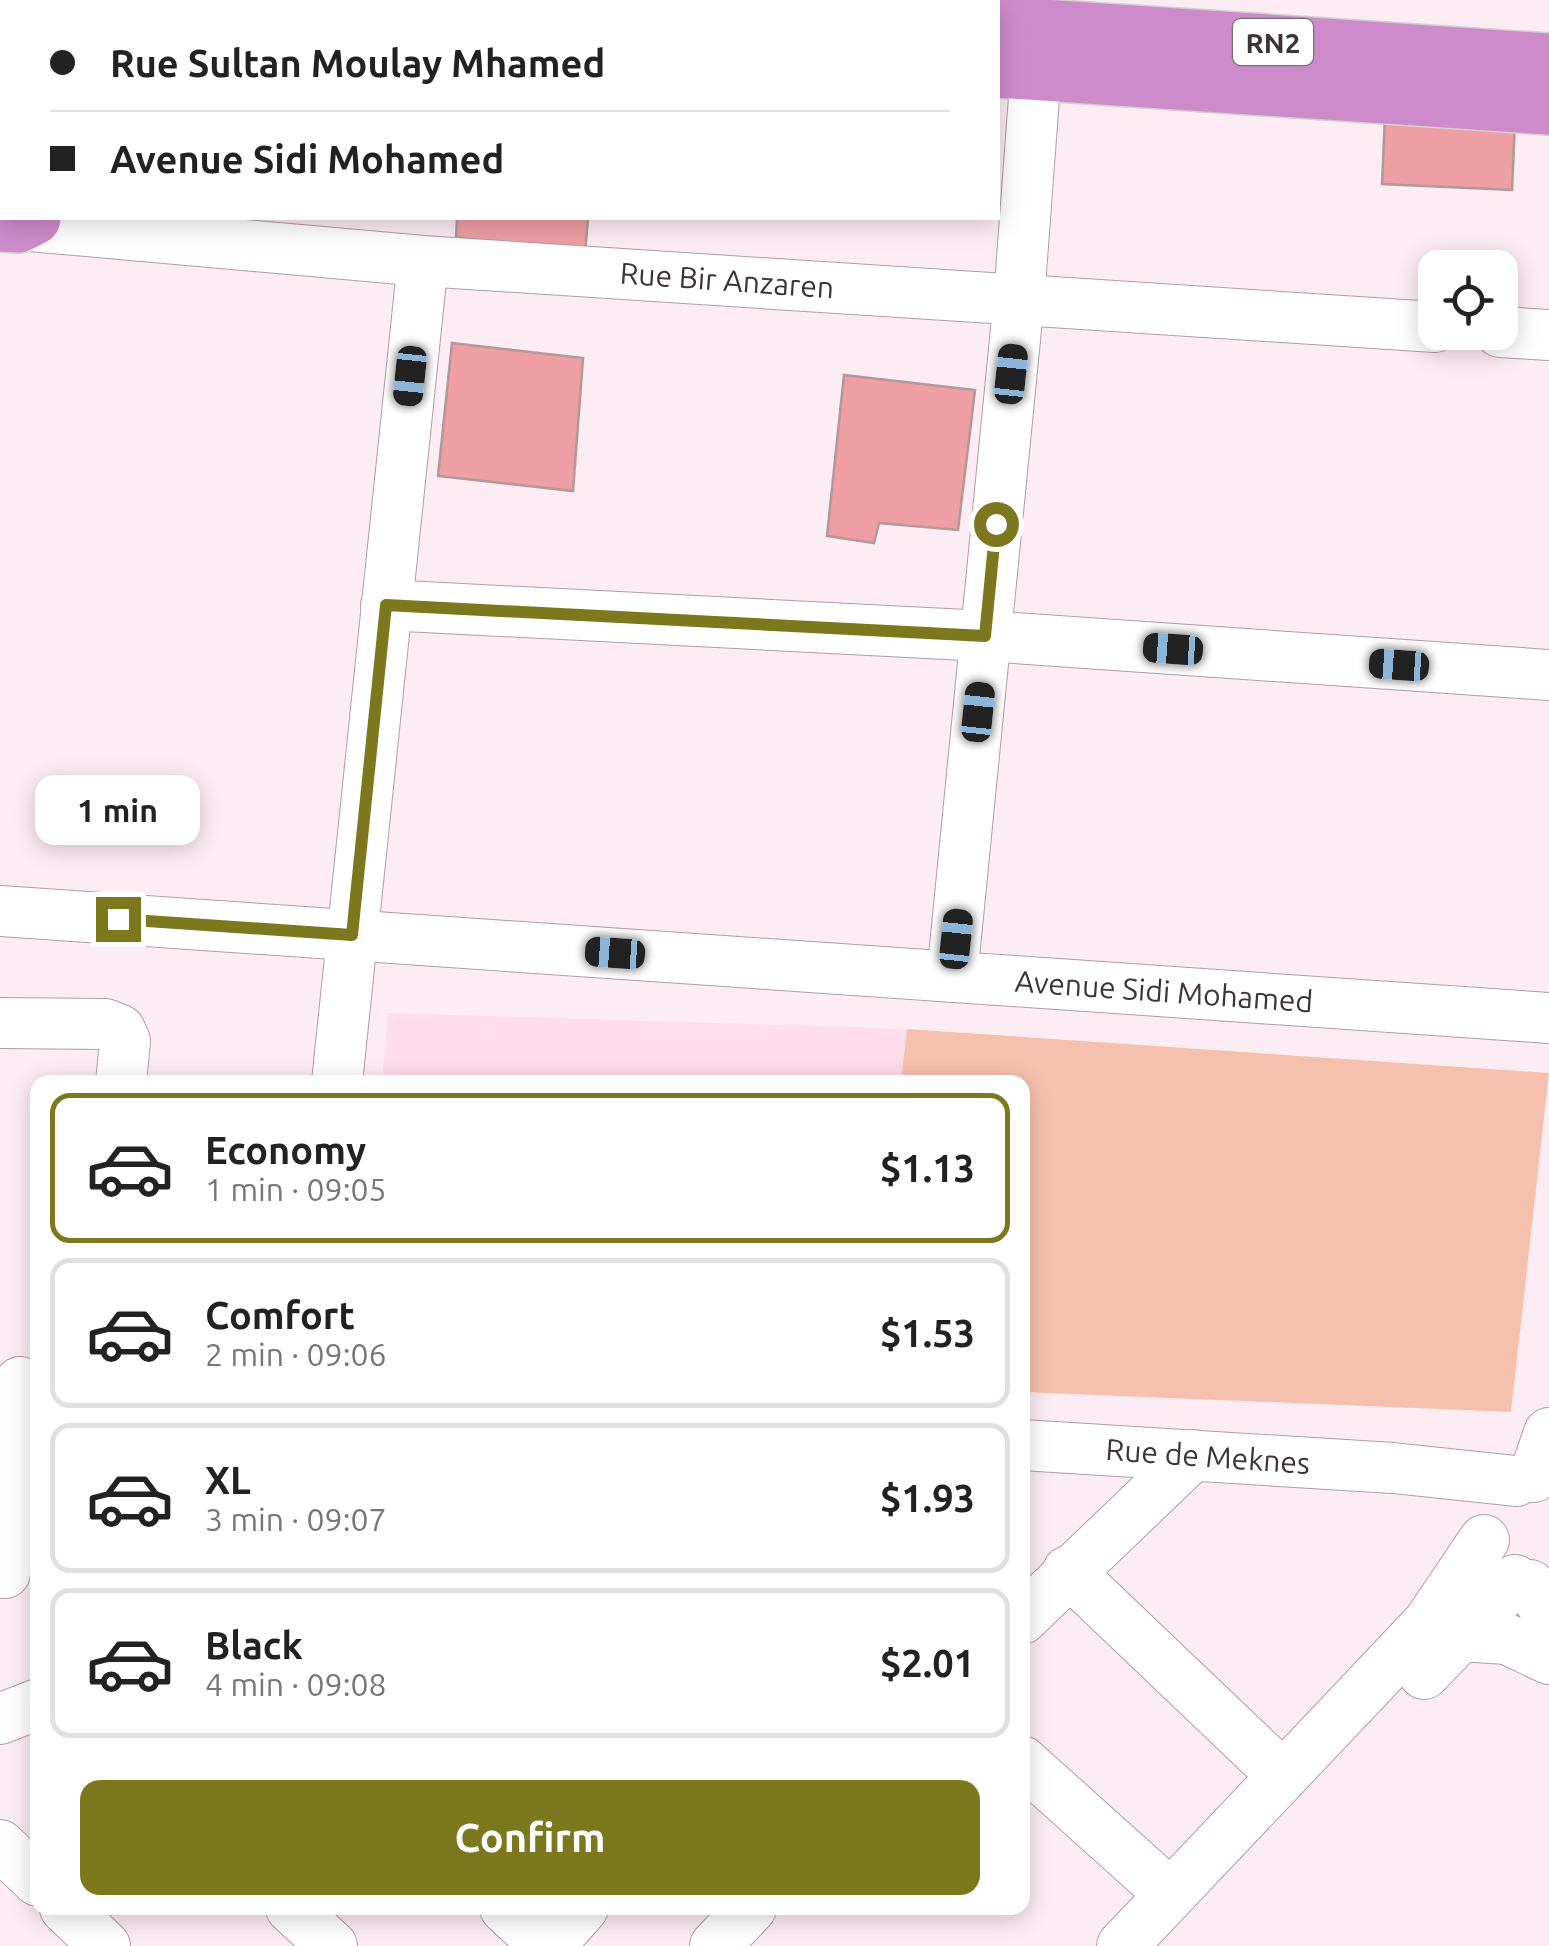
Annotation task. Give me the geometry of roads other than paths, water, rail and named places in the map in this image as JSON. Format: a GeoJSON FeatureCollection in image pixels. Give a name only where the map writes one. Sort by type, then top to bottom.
{"type":"FeatureCollection","features":[{"type":"Feature","properties":{"kind":"highway","name":"RN2"},"geometry":{"type":"LineString","coordinates":[[1022,39],[1549,61]]}},
{"type":"Feature","properties":{"kind":"highway","name":"RN2"},"geometry":{"type":"LineString","coordinates":[[1022,39],[1549,107]]}},
{"type":"Feature","properties":{"kind":"street"},"geometry":{"type":"LineString","coordinates":[[952,976],[1019,299],[1022,39]]}},
{"type":"Feature","properties":{"kind":"street","name":"Rue Bir Anzaren"},"geometry":{"type":"LineString","coordinates":[[17,222],[422,261],[1418,327]]}},
{"type":"Feature","properties":{"kind":"street"},"geometry":{"type":"LineString","coordinates":[[338,1075],[422,261]]}},
{"type":"Feature","properties":{"kind":"street"},"geometry":{"type":"LineString","coordinates":[[1518,333],[1549,335]]}},
{"type":"Feature","properties":{"kind":"street"},"geometry":{"type":"LineString","coordinates":[[386,605],[985,636],[1549,675]]}},
{"type":"Feature","properties":{"kind":"street","name":"Avenue Sidi Mohamed"},"geometry":{"type":"LineString","coordinates":[[0,911],[1549,1018]]}},
{"type":"Feature","properties":{"kind":"street"},"geometry":{"type":"LineString","coordinates":[[0,1023],[105,1024],[120,1030],[124,1041],[122,1075]]}},
{"type":"Feature","properties":{"kind":"street"},"geometry":{"type":"LineString","coordinates":[[14,1574],[19,1382]]}},
{"type":"Feature","properties":{"kind":"street","name":"Rue de Meknes"},"geometry":{"type":"LineString","coordinates":[[1030,1447],[1393,1468],[1537,1467]]}},
{"type":"Feature","properties":{"kind":"street"},"geometry":{"type":"LineString","coordinates":[[1030,1611],[1193,1456]]}},
{"type":"Feature","properties":{"kind":"street"},"geometry":{"type":"LineString","coordinates":[[1122,1946],[1428,1622],[1484,1531],[1501,1491],[1537,1467]]}},
{"type":"Feature","properties":{"kind":"street","name":"Rue de Meknes"},"geometry":{"type":"LineString","coordinates":[[1393,1468],[1442,1489],[1484,1531],[1490,1558],[1536,1591]]}},
{"type":"Feature","properties":{"kind":"street"},"geometry":{"type":"LineString","coordinates":[[1068,1572],[1283,1776]]}},
{"type":"Feature","properties":{"kind":"street"},"geometry":{"type":"LineString","coordinates":[[1166,1946],[1460,1636],[1536,1591]]}},
{"type":"Feature","properties":{"kind":"street"},"geometry":{"type":"LineString","coordinates":[[1460,1636],[1506,1639],[1549,1658]]}},
{"type":"Feature","properties":{"kind":"street"},"geometry":{"type":"LineString","coordinates":[[0,1719],[30,1707]]}},
{"type":"Feature","properties":{"kind":"street"},"geometry":{"type":"LineString","coordinates":[[1030,1768],[1170,1894]]}},
{"type":"Feature","properties":{"kind":"street"},"geometry":{"type":"LineString","coordinates":[[0,1845],[30,1873]]}},
{"type":"Feature","properties":{"kind":"street"},"geometry":{"type":"LineString","coordinates":[[299,1915],[332,1946]]}},
{"type":"Feature","properties":{"kind":"street"},"geometry":{"type":"LineString","coordinates":[[513,1915],[547,1946],[576,1915]]}}]}
